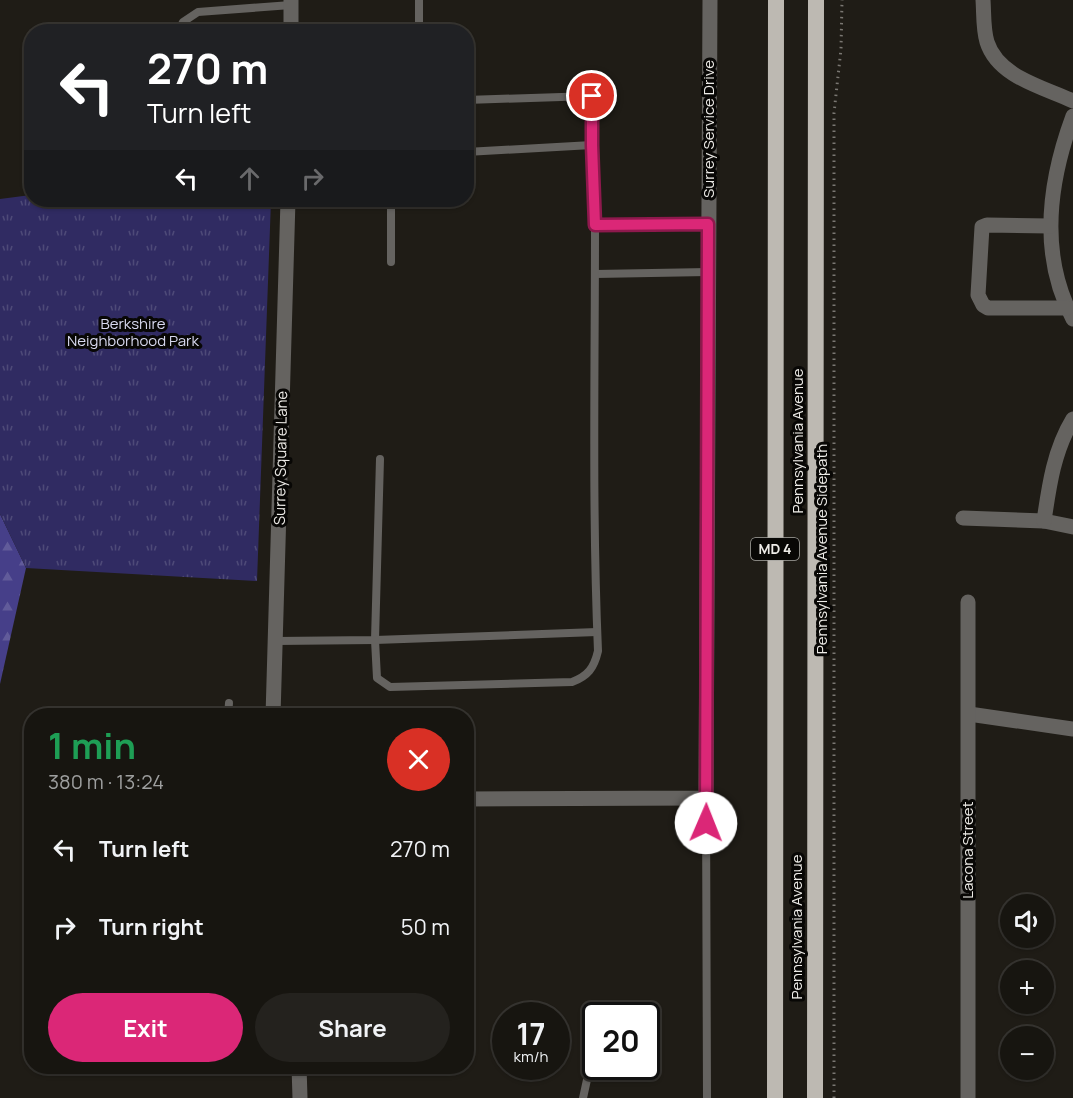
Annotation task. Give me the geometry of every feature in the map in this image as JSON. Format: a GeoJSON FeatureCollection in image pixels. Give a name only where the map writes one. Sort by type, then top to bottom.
{"type":"FeatureCollection","features":[{"type":"Feature","properties":{"kind":"highway","name":"Pennsylvania Avenue"},"geometry":{"type":"LineString","coordinates":[[775,1098],[776,0]]}},
{"type":"Feature","properties":{"kind":"highway","name":"Pennsylvania Avenue"},"geometry":{"type":"LineString","coordinates":[[815,1098],[816,0]]}},
{"type":"Feature","properties":{"kind":"street","name":"Surrey Service Drive"},"geometry":{"type":"LineString","coordinates":[[706,798],[710,0]]}},
{"type":"Feature","properties":{"kind":"street"},"geometry":{"type":"LineString","coordinates":[[983,0],[988,43],[998,62],[1012,73],[1073,101]]}},
{"type":"Feature","properties":{"kind":"street"},"geometry":{"type":"LineString","coordinates":[[291,3],[291,24]]}},
{"type":"Feature","properties":{"kind":"street"},"geometry":{"type":"LineString","coordinates":[[1050,226],[987,225],[982,227],[978,295],[983,305],[988,308],[1070,313],[1055,267],[1050,226],[1058,165],[1073,116]]}},
{"type":"Feature","properties":{"kind":"street","name":"Surrey Square Lane"},"geometry":{"type":"LineString","coordinates":[[273,708],[288,207]]}},
{"type":"Feature","properties":{"kind":"street"},"geometry":{"type":"LineString","coordinates":[[1044,521],[1051,476],[1066,431],[1073,419]]}},
{"type":"Feature","properties":{"kind":"street"},"geometry":{"type":"LineString","coordinates":[[963,518],[1044,521],[1073,526]]}},
{"type":"Feature","properties":{"kind":"street","name":"Lacona Street"},"geometry":{"type":"LineString","coordinates":[[968,602],[968,1098]]}},
{"type":"Feature","properties":{"kind":"street"},"geometry":{"type":"LineString","coordinates":[[969,714],[1073,729]]}},
{"type":"Feature","properties":{"kind":"street"},"geometry":{"type":"LineString","coordinates":[[474,799],[706,798]]}},
{"type":"Feature","properties":{"kind":"street"},"geometry":{"type":"LineString","coordinates":[[299,1074],[300,1098]]}},
{"type":"Feature","properties":{"kind":"lane"},"geometry":{"type":"LineString","coordinates":[[419,0],[419,24]]}},
{"type":"Feature","properties":{"kind":"lane"},"geometry":{"type":"LineString","coordinates":[[182,24],[198,12],[291,3]]}},
{"type":"Feature","properties":{"kind":"lane"},"geometry":{"type":"LineString","coordinates":[[380,459],[375,640],[377,678],[390,687],[572,682],[583,678],[595,665],[598,651],[593,381],[595,225],[592,96],[474,100]]}},
{"type":"Feature","properties":{"kind":"lane"},"geometry":{"type":"LineString","coordinates":[[474,152],[592,145]]}},
{"type":"Feature","properties":{"kind":"lane"},"geometry":{"type":"LineString","coordinates":[[391,207],[391,261]]}},
{"type":"Feature","properties":{"kind":"lane"},"geometry":{"type":"LineString","coordinates":[[595,225],[708,224]]}},
{"type":"Feature","properties":{"kind":"lane"},"geometry":{"type":"LineString","coordinates":[[595,274],[708,272]]}},
{"type":"Feature","properties":{"kind":"lane"},"geometry":{"type":"LineString","coordinates":[[276,641],[597,632]]}},
{"type":"Feature","properties":{"kind":"lane"},"geometry":{"type":"LineString","coordinates":[[229,703],[229,708]]}},
{"type":"Feature","properties":{"kind":"lane"},"geometry":{"type":"LineString","coordinates":[[706,798],[707,1098]]}},
{"type":"Feature","properties":{"kind":"lane"},"geometry":{"type":"LineString","coordinates":[[583,1098],[587,1080]]}},
{"type":"Feature","properties":{"kind":"path","name":"Pennsylvania Avenue Sidepath"},"geometry":{"type":"LineString","coordinates":[[834,1098],[834,112],[841,49],[842,0]]}},
{"type":"Feature","properties":{"kind":"green space","name":"Berkshire Neighborhood Park"},"geometry":{"type":"Polygon","coordinates":[[[24,196],[24,207],[271,207],[257,581],[26,568],[0,514],[0,199],[24,196]]]}},
{"type":"Feature","properties":{"kind":"green space"},"geometry":{"type":"Polygon","coordinates":[[[0,514],[26,568],[0,684],[0,514]]]}},
{"type":"Feature","properties":{"kind":"route"},"geometry":{"type":"LineString","coordinates":[[592,96],[595,225],[708,224],[706,823]]}}]}
